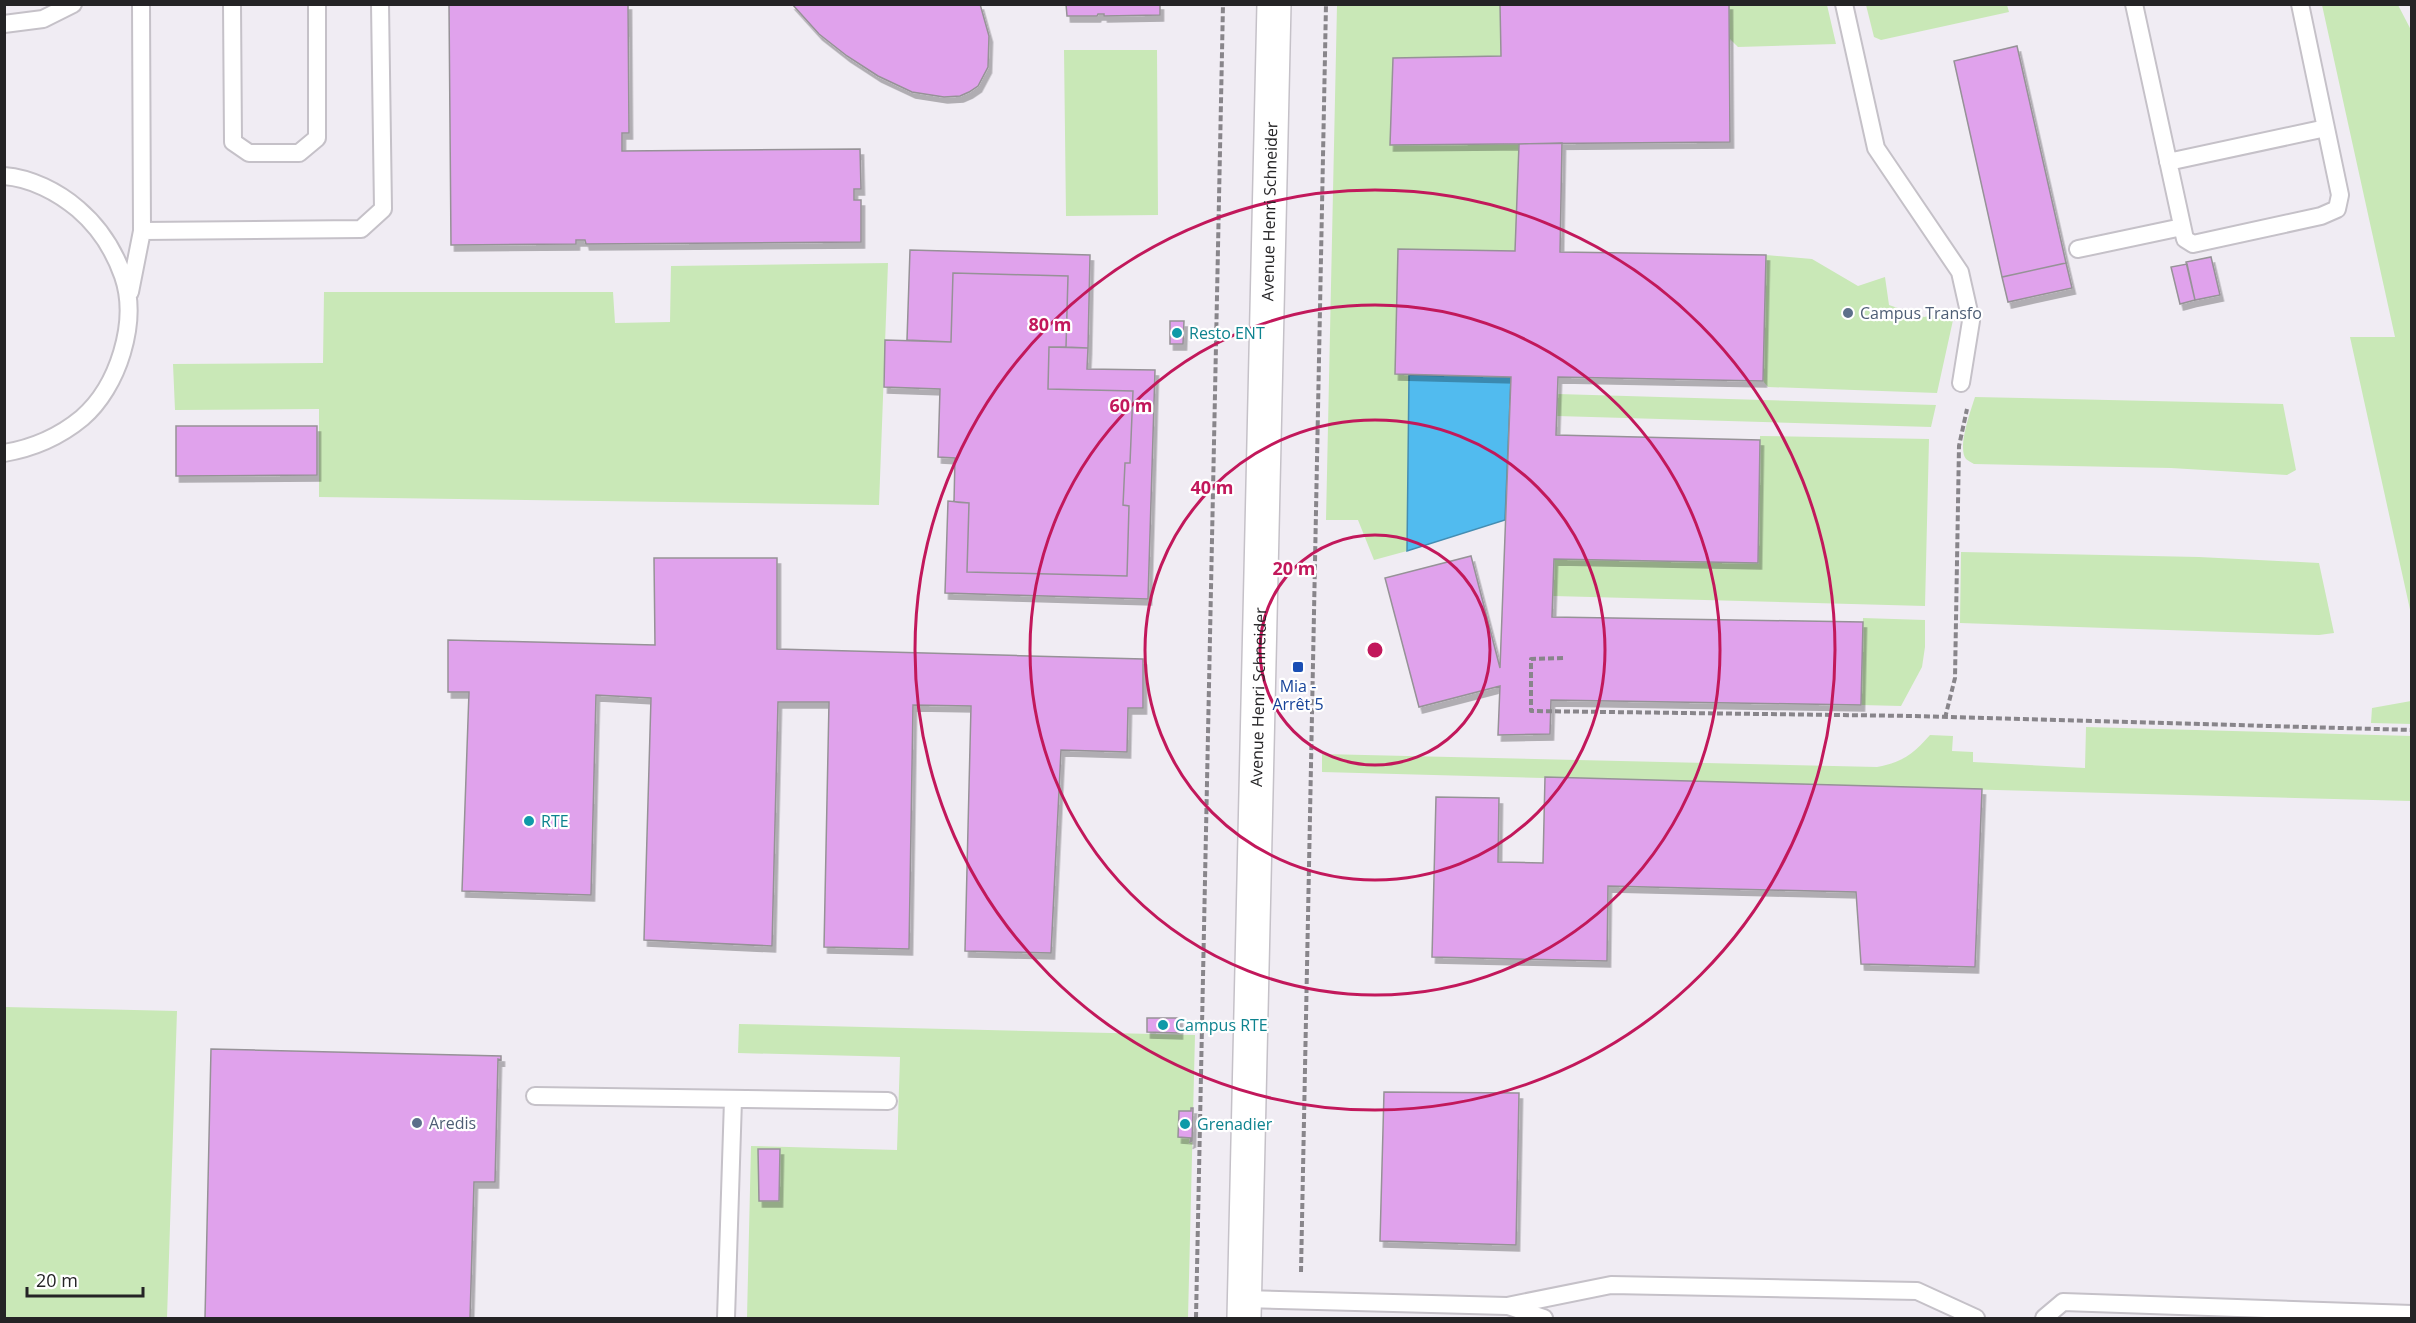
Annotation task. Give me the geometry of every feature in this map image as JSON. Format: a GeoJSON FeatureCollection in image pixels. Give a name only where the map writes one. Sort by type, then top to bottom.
{"type":"FeatureCollection","features":[{"type":"Feature","properties":{"kind":"street","name":"Avenue Henri Schneider"},"geometry":{"type":"LineString","coordinates":[[1244,1309],[1274,4]]}},
{"type":"Feature","properties":{"kind":"lane"},"geometry":{"type":"LineString","coordinates":[[4,24],[43,19],[73,4]]}},
{"type":"Feature","properties":{"kind":"lane"},"geometry":{"type":"LineString","coordinates":[[127,304],[142,231],[141,4]]}},
{"type":"Feature","properties":{"kind":"lane"},"geometry":{"type":"LineString","coordinates":[[232,4],[233,142],[249,153],[299,153],[317,138],[317,4]]}},
{"type":"Feature","properties":{"kind":"lane"},"geometry":{"type":"LineString","coordinates":[[142,231],[361,229],[383,209],[380,4]]}},
{"type":"Feature","properties":{"kind":"lane"},"geometry":{"type":"LineString","coordinates":[[1844,4],[1876,148],[1960,272],[1971,321],[1961,383]]}},
{"type":"Feature","properties":{"kind":"lane"},"geometry":{"type":"LineString","coordinates":[[2134,4],[2182,227],[2185,239],[2193,244],[2321,216],[2337,209],[2340,195],[2300,4]]}},
{"type":"Feature","properties":{"kind":"lane"},"geometry":{"type":"LineString","coordinates":[[2168,162],[2326,128]]}},
{"type":"Feature","properties":{"kind":"lane"},"geometry":{"type":"LineString","coordinates":[[4,176],[39,185],[67,200],[90,220],[109,245],[124,278],[127,304],[126,336],[118,366],[104,394],[83,417],[57,436],[29,448],[4,453]]}},
{"type":"Feature","properties":{"kind":"lane"},"geometry":{"type":"LineString","coordinates":[[2078,249],[2182,227]]}},
{"type":"Feature","properties":{"kind":"lane"},"geometry":{"type":"LineString","coordinates":[[535,1096],[888,1101]]}},
{"type":"Feature","properties":{"kind":"lane"},"geometry":{"type":"LineString","coordinates":[[726,1318],[733,1100]]}},
{"type":"Feature","properties":{"kind":"lane"},"geometry":{"type":"LineString","coordinates":[[1244,1309],[1300,1301],[1507,1306],[1611,1285],[1917,1291],[1976,1318]]}},
{"type":"Feature","properties":{"kind":"lane"},"geometry":{"type":"LineString","coordinates":[[2044,1318],[2063,1302],[2337,1315],[2405,1315]]}},
{"type":"Feature","properties":{"kind":"lane"},"geometry":{"type":"LineString","coordinates":[[1507,1306],[1544,1318]]}},
{"type":"Feature","properties":{"kind":"path"},"geometry":{"type":"LineString","coordinates":[[1196,1318],[1223,4]]}},
{"type":"Feature","properties":{"kind":"path"},"geometry":{"type":"LineString","coordinates":[[1300,1301],[1326,4]]}},
{"type":"Feature","properties":{"kind":"path"},"geometry":{"type":"LineString","coordinates":[[1945,718],[1955,678],[1959,446],[1969,404]]}},
{"type":"Feature","properties":{"kind":"path"},"geometry":{"type":"LineString","coordinates":[[1563,658],[1531,659],[1532,711],[1945,718],[2412,730]]}},
{"type":"Feature","properties":{"kind":"green space"},"geometry":{"type":"Polygon","coordinates":[[[1337,5],[1500,5],[1501,56],[1393,58],[1391,144],[1519,144],[1515,251],[1398,249],[1395,374],[1409,375],[1407,551],[1374,560],[1358,520],[1326,520],[1337,5]]]}},
{"type":"Feature","properties":{"kind":"green space"},"geometry":{"type":"Polygon","coordinates":[[[1729,5],[1827,5],[1836,44],[1738,47],[1729,38],[1729,5]]]}},
{"type":"Feature","properties":{"kind":"green space"},"geometry":{"type":"Polygon","coordinates":[[[1866,5],[2007,5],[2009,12],[1881,40],[1874,37],[1866,5]]]}},
{"type":"Feature","properties":{"kind":"green space"},"geometry":{"type":"Polygon","coordinates":[[[2322,5],[2398,5],[2411,30],[2411,614],[2350,337],[2395,337],[2322,5]]]}},
{"type":"Feature","properties":{"kind":"green space"},"geometry":{"type":"Polygon","coordinates":[[[1064,50],[1157,50],[1158,215],[1066,216],[1064,50]]]}},
{"type":"Feature","properties":{"kind":"green space"},"geometry":{"type":"Polygon","coordinates":[[[1766,255],[1812,259],[1858,286],[1885,277],[1889,305],[1924,317],[1955,311],[1937,393],[1768,387],[1763,381],[1766,255]]]}},
{"type":"Feature","properties":{"kind":"green space"},"geometry":{"type":"Polygon","coordinates":[[[888,263],[879,505],[319,497],[319,409],[175,410],[173,364],[323,363],[324,292],[613,292],[615,323],[670,322],[671,266],[888,263]]]}},
{"type":"Feature","properties":{"kind":"green space"},"geometry":{"type":"Polygon","coordinates":[[[1557,394],[1936,405],[1931,427],[1557,416],[1557,394]]]}},
{"type":"Feature","properties":{"kind":"green space"},"geometry":{"type":"Polygon","coordinates":[[[1975,397],[2283,404],[2296,470],[2287,475],[2171,468],[1974,464],[1966,459],[1963,446],[1975,397]]]}},
{"type":"Feature","properties":{"kind":"green space"},"geometry":{"type":"Polygon","coordinates":[[[1760,436],[1929,439],[1925,606],[1553,596],[1554,559],[1757,563],[1760,436]]]}},
{"type":"Feature","properties":{"kind":"green space"},"geometry":{"type":"Polygon","coordinates":[[[1961,552],[2199,557],[2319,563],[2334,633],[2319,635],[1960,623],[1961,552]]]}},
{"type":"Feature","properties":{"kind":"green space"},"geometry":{"type":"Polygon","coordinates":[[[1863,618],[1925,620],[1922,667],[1901,706],[1861,705],[1863,618]]]}},
{"type":"Feature","properties":{"kind":"green space"},"geometry":{"type":"Polygon","coordinates":[[[2411,701],[2411,724],[2371,723],[2372,708],[2411,701]]]}},
{"type":"Feature","properties":{"kind":"green space"},"geometry":{"type":"Polygon","coordinates":[[[2086,727],[2412,736],[2411,801],[1322,772],[1322,754],[1877,767],[1894,763],[1907,756],[1930,735],[1953,736],[1952,751],[1973,752],[1973,762],[2085,768],[2086,727]]]}},
{"type":"Feature","properties":{"kind":"green space"},"geometry":{"type":"Polygon","coordinates":[[[5,1007],[177,1011],[167,1318],[5,1318],[5,1007]]]}},
{"type":"Feature","properties":{"kind":"green space"},"geometry":{"type":"Polygon","coordinates":[[[739,1024],[1195,1035],[1188,1318],[747,1318],[751,1146],[897,1150],[900,1057],[738,1053],[739,1024]]]}},
{"type":"Feature","properties":{"kind":"water"},"geometry":{"type":"Polygon","coordinates":[[[1409,375],[1511,377],[1505,520],[1407,551],[1409,375]]]}},
{"type":"Feature","properties":{"kind":"building"},"geometry":{"type":"Polygon","coordinates":[[[449,4],[628,4],[629,133],[622,133],[622,151],[860,149],[861,189],[854,189],[854,200],[861,200],[861,242],[586,244],[585,240],[576,240],[576,244],[451,245],[449,4]]]}},
{"type":"Feature","properties":{"kind":"building"},"geometry":{"type":"Polygon","coordinates":[[[792,4],[980,4],[989,36],[988,67],[978,86],[960,96],[944,97],[912,92],[878,76],[847,56],[819,34],[792,4]]]}},
{"type":"Feature","properties":{"kind":"building"},"geometry":{"type":"Polygon","coordinates":[[[1066,4],[1160,4],[1160,15],[1067,16],[1066,4]]]}},
{"type":"Feature","properties":{"kind":"building"},"geometry":{"type":"Polygon","coordinates":[[[1500,4],[1729,4],[1730,142],[1390,145],[1393,58],[1501,56],[1500,4]]]}},
{"type":"Feature","properties":{"kind":"building"},"geometry":{"type":"Polygon","coordinates":[[[2017,46],[2066,263],[2002,277],[1954,61],[2017,46]]]}},
{"type":"Feature","properties":{"kind":"building"},"geometry":{"type":"Polygon","coordinates":[[[1562,143],[1560,252],[1766,255],[1763,381],[1558,377],[1556,435],[1760,440],[1758,563],[1554,559],[1552,617],[1863,622],[1861,705],[1551,700],[1550,734],[1498,735],[1500,686],[1419,707],[1385,578],[1471,556],[1500,668],[1511,377],[1395,374],[1398,249],[1515,251],[1519,144],[1562,143]]]}},
{"type":"Feature","properties":{"kind":"building"},"geometry":{"type":"Polygon","coordinates":[[[910,250],[1090,255],[1088,348],[1066,347],[1068,276],[953,273],[951,342],[907,340],[910,250]]]}},
{"type":"Feature","properties":{"kind":"building"},"geometry":{"type":"Polygon","coordinates":[[[2211,257],[2220,295],[2195,300],[2186,262],[2211,257]]]}},
{"type":"Feature","properties":{"kind":"building"},"geometry":{"type":"Polygon","coordinates":[[[2066,263],[2072,288],[2008,302],[2002,277],[2066,263]]]}},
{"type":"Feature","properties":{"kind":"building"},"geometry":{"type":"Polygon","coordinates":[[[2187,264],[2195,300],[2180,304],[2171,267],[2187,264]]]}},
{"type":"Feature","properties":{"kind":"building"},"geometry":{"type":"Polygon","coordinates":[[[953,273],[1068,276],[1066,347],[1049,347],[1048,389],[1133,391],[1130,463],[1125,463],[1123,505],[1129,506],[1127,576],[967,572],[969,503],[954,502],[955,458],[938,457],[940,389],[884,387],[885,340],[951,342],[953,273]]]}},
{"type":"Feature","properties":{"kind":"building","name":"Resto ENT"},"geometry":{"type":"Polygon","coordinates":[[[1170,321],[1184,321],[1183,344],[1170,344],[1170,321]]]}},
{"type":"Feature","properties":{"kind":"building"},"geometry":{"type":"Polygon","coordinates":[[[1049,347],[1088,348],[1087,369],[1155,370],[1148,599],[945,593],[948,501],[969,503],[967,572],[1127,576],[1129,506],[1123,505],[1125,463],[1130,463],[1133,391],[1048,389],[1049,347]]]}},
{"type":"Feature","properties":{"kind":"building"},"geometry":{"type":"Polygon","coordinates":[[[176,426],[317,426],[317,475],[176,476],[176,426]]]}},
{"type":"Feature","properties":{"kind":"building","name":"RTE"},"geometry":{"type":"Polygon","coordinates":[[[654,558],[777,558],[777,649],[1143,659],[1143,708],[1128,708],[1127,752],[1061,750],[1051,953],[965,951],[971,706],[913,705],[909,949],[824,947],[829,702],[778,702],[772,946],[644,940],[651,698],[596,695],[591,895],[462,891],[469,692],[448,692],[448,640],[655,645],[654,558]]]}},
{"type":"Feature","properties":{"kind":"building"},"geometry":{"type":"Polygon","coordinates":[[[1545,777],[1982,789],[1975,967],[1861,964],[1856,892],[1608,886],[1607,961],[1432,957],[1436,797],[1499,798],[1498,862],[1543,863],[1545,777]]]}},
{"type":"Feature","properties":{"kind":"building","name":"Campus RTE"},"geometry":{"type":"Polygon","coordinates":[[[1147,1018],[1179,1018],[1179,1033],[1147,1032],[1147,1018]]]}},
{"type":"Feature","properties":{"kind":"building"},"geometry":{"type":"Polygon","coordinates":[[[211,1049],[501,1056],[501,1060],[498,1059],[495,1182],[474,1182],[470,1318],[205,1318],[211,1049]]]}},
{"type":"Feature","properties":{"kind":"building"},"geometry":{"type":"Polygon","coordinates":[[[1384,1092],[1519,1093],[1516,1245],[1380,1241],[1384,1092]]]}},
{"type":"Feature","properties":{"kind":"building","name":"Grenadier"},"geometry":{"type":"Polygon","coordinates":[[[1193,1108],[1192,1141],[1190,1142],[1191,1138],[1178,1137],[1179,1111],[1191,1111],[1193,1108]]]}},
{"type":"Feature","properties":{"kind":"building"},"geometry":{"type":"Polygon","coordinates":[[[758,1149],[780,1149],[779,1201],[759,1201],[758,1149]]]}},
{"type":"Feature","properties":{"kind":"place","name":"Campus Transfo"},"geometry":{"type":"Point","coordinates":[1848,313]}},
{"type":"Feature","properties":{"kind":"place","name":"Resto ENT"},"geometry":{"type":"Point","coordinates":[1177,333]}},
{"type":"Feature","properties":{"kind":"place","name":"Mia - Arrêt 5"},"geometry":{"type":"Point","coordinates":[1298,667]}},
{"type":"Feature","properties":{"kind":"place","name":"RTE"},"geometry":{"type":"Point","coordinates":[529,821]}},
{"type":"Feature","properties":{"kind":"place","name":"Campus RTE"},"geometry":{"type":"Point","coordinates":[1163,1025]}},
{"type":"Feature","properties":{"kind":"place","name":"Aredis"},"geometry":{"type":"Point","coordinates":[417,1123]}},
{"type":"Feature","properties":{"kind":"place","name":"Grenadier"},"geometry":{"type":"Point","coordinates":[1185,1124]}}]}
